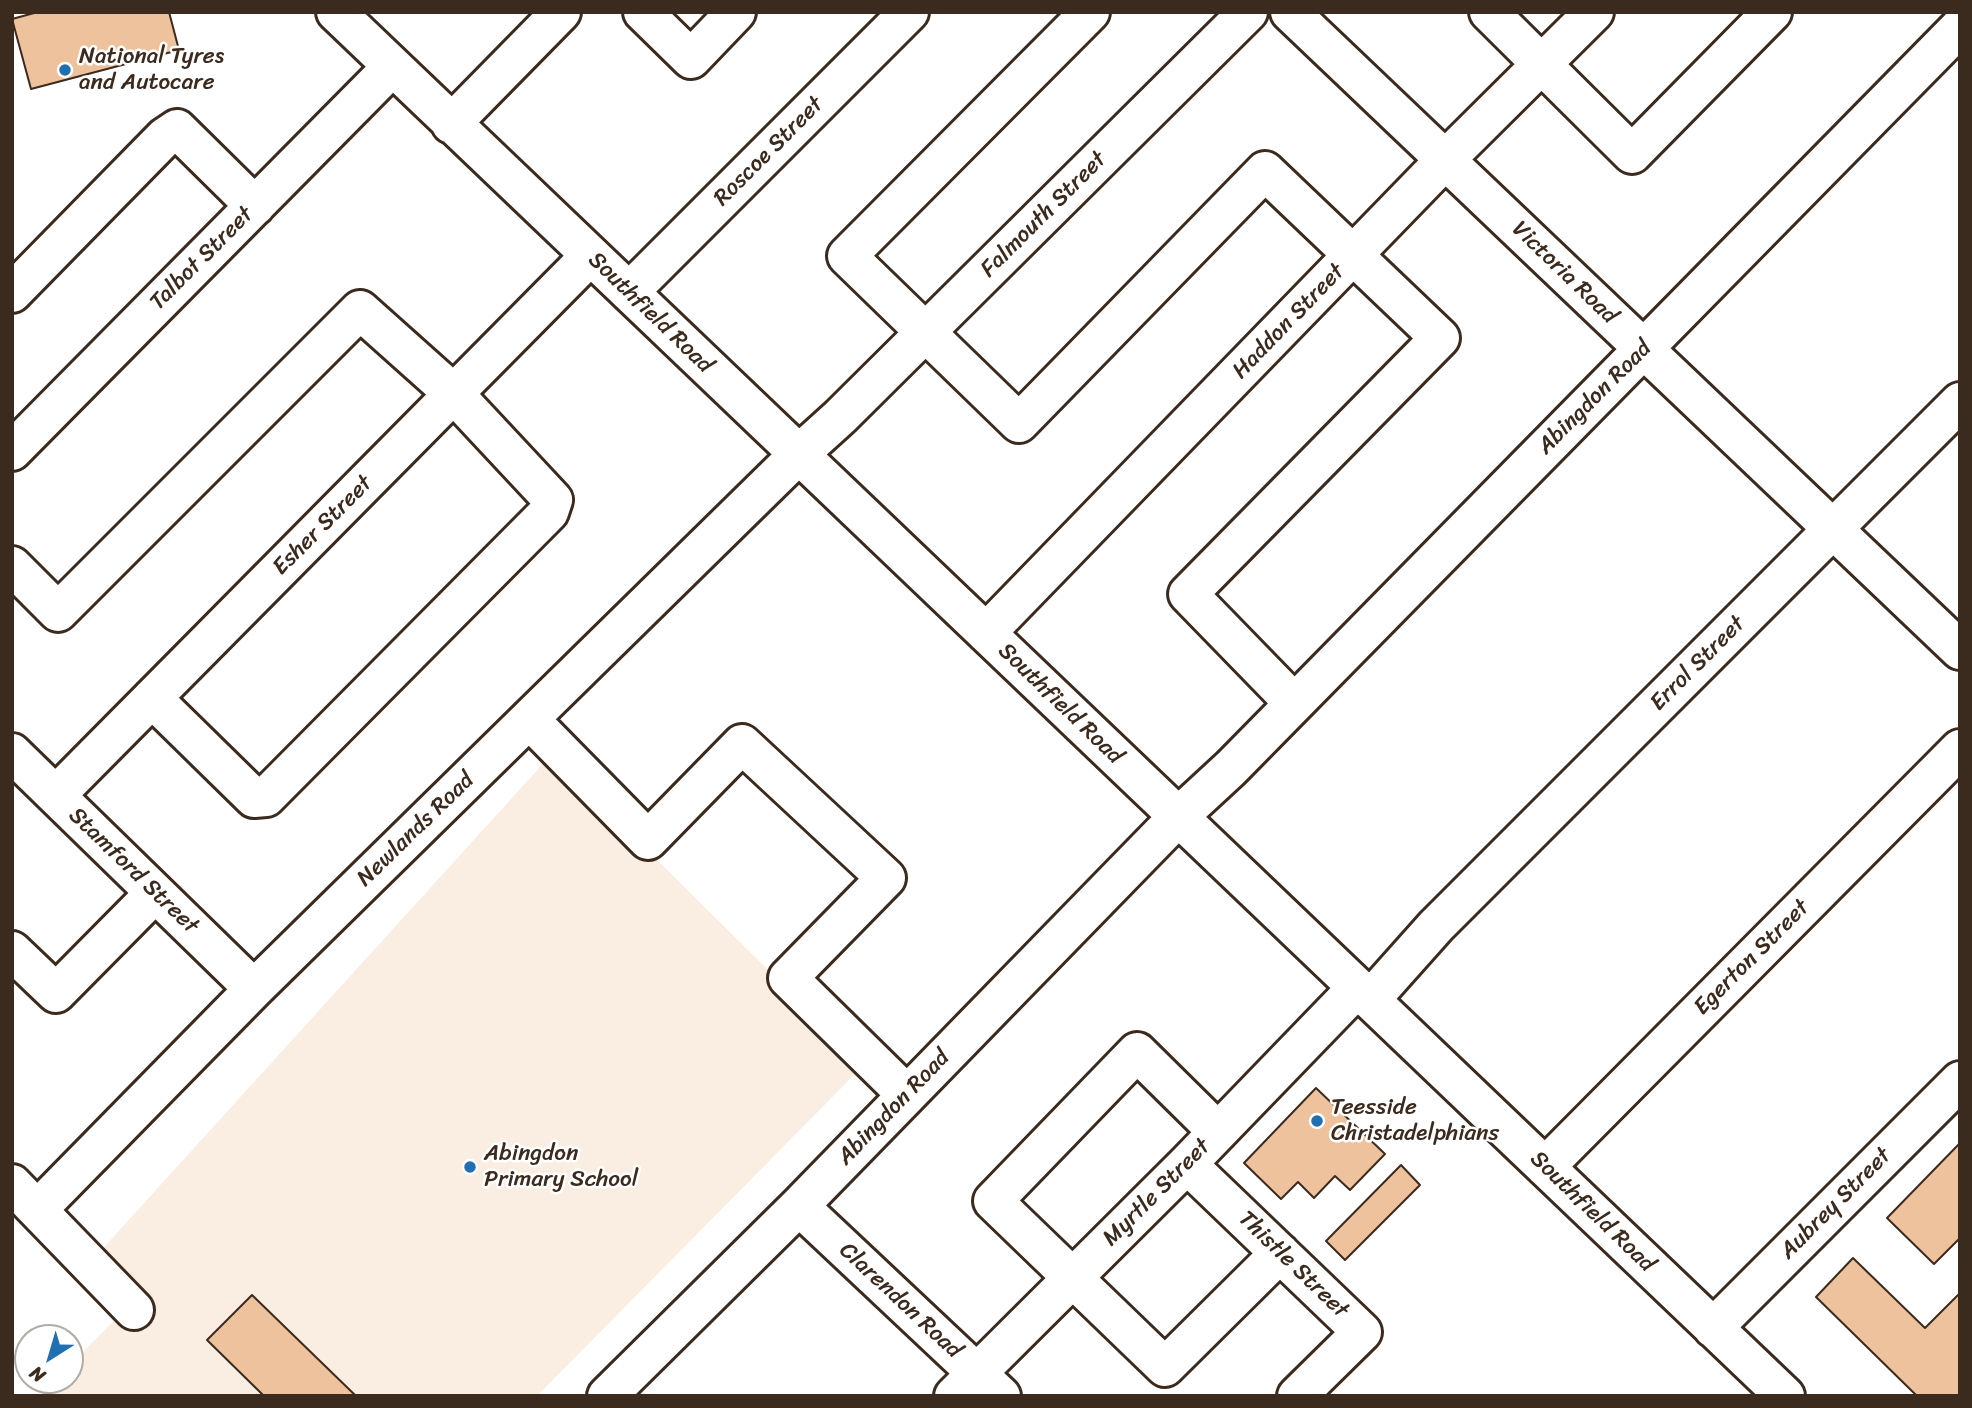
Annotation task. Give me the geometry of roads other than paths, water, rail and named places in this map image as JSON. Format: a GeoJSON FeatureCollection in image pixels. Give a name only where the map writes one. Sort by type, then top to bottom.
{"type":"FeatureCollection","features":[{"type":"Feature","properties":{"kind":"street","name":"Southfield Road"},"geometry":{"type":"LineString","coordinates":[[335,12],[1785,1396]]}},
{"type":"Feature","properties":{"kind":"street"},"geometry":{"type":"LineString","coordinates":[[451,124],[562,12]]}},
{"type":"Feature","properties":{"kind":"street"},"geometry":{"type":"LineString","coordinates":[[643,12],[691,59],[736,12]]}},
{"type":"Feature","properties":{"kind":"street","name":"Roscoe Street"},"geometry":{"type":"LineString","coordinates":[[629,292],[909,12]]}},
{"type":"Feature","properties":{"kind":"street"},"geometry":{"type":"LineString","coordinates":[[1090,12],[847,256],[1019,423],[1265,171],[1440,338],[1188,594],[1294,703]]}},
{"type":"Feature","properties":{"kind":"street","name":"Falmouth Street"},"geometry":{"type":"LineString","coordinates":[[798,455],[840,417],[1248,12]]}},
{"type":"Feature","properties":{"kind":"street","name":"Victoria Road"},"geometry":{"type":"LineString","coordinates":[[1290,12],[1960,650]]}},
{"type":"Feature","properties":{"kind":"street"},"geometry":{"type":"LineString","coordinates":[[1489,12],[1632,155],[1772,12]]}},
{"type":"Feature","properties":{"kind":"street","name":"Haddon Street"},"geometry":{"type":"LineString","coordinates":[[986,634],[1445,160],[1594,12]]}},
{"type":"Feature","properties":{"kind":"street","name":"Abingdon Road"},"geometry":{"type":"LineString","coordinates":[[607,1396],[799,1206],[1178,817],[1231,768],[1960,27]]}},
{"type":"Feature","properties":{"kind":"street","name":"Talbot Street"},"geometry":{"type":"LineString","coordinates":[[12,451],[392,67]]}},
{"type":"Feature","properties":{"kind":"street"},"geometry":{"type":"LineString","coordinates":[[12,293],[165,137],[177,129],[255,206]]}},
{"type":"Feature","properties":{"kind":"street","name":"Esher Street"},"geometry":{"type":"LineString","coordinates":[[56,795],[590,256]]}},
{"type":"Feature","properties":{"kind":"street"},"geometry":{"type":"LineString","coordinates":[[12,566],[58,611],[360,310],[454,394],[553,500],[549,512],[266,797],[254,798],[152,698]]}},
{"type":"Feature","properties":{"kind":"street","name":"Errol Street"},"geometry":{"type":"LineString","coordinates":[[1364,994],[1436,926],[1960,402]]}},
{"type":"Feature","properties":{"kind":"street","name":"Newlands Road"},"geometry":{"type":"LineString","coordinates":[[25,1196],[254,989],[798,455]]}},
{"type":"Feature","properties":{"kind":"street"},"geometry":{"type":"LineString","coordinates":[[529,719],[648,839],[742,744],[886,878],[788,978],[907,1095]]}},
{"type":"Feature","properties":{"kind":"street","name":"Egerton Street"},"geometry":{"type":"LineString","coordinates":[[1545,1167],[1960,749]]}},
{"type":"Feature","properties":{"kind":"street","name":"Stamford Street"},"geometry":{"type":"LineString","coordinates":[[12,753],[254,989]]}},
{"type":"Feature","properties":{"kind":"street"},"geometry":{"type":"LineString","coordinates":[[12,951],[56,993],[155,893]]}},
{"type":"Feature","properties":{"kind":"street","name":"Myrtle Street"},"geometry":{"type":"LineString","coordinates":[[977,1388],[1072,1279],[1218,1132],[1364,994]]}},
{"type":"Feature","properties":{"kind":"street"},"geometry":{"type":"LineString","coordinates":[[1218,1132],[1137,1052],[993,1201],[1165,1367],[1280,1253]]}},
{"type":"Feature","properties":{"kind":"street","name":"Aubrey Street"},"geometry":{"type":"LineString","coordinates":[[1713,1328],[1960,1081]]}},
{"type":"Feature","properties":{"kind":"street","name":"Thistle Street"},"geometry":{"type":"LineString","coordinates":[[1187,1164],[1362,1332],[1297,1396]]}},
{"type":"Feature","properties":{"kind":"street"},"geometry":{"type":"LineString","coordinates":[[25,1196],[134,1310]]}},
{"type":"Feature","properties":{"kind":"street","name":"Clarendon Road"},"geometry":{"type":"LineString","coordinates":[[799,1206],[977,1388]]}},
{"type":"Feature","properties":{"kind":"place","name":"National Tyres and Autocare"},"geometry":{"type":"Point","coordinates":[65,70]}},
{"type":"Feature","properties":{"kind":"place","name":"Teesside Christadelphians"},"geometry":{"type":"Point","coordinates":[1317,1121]}},
{"type":"Feature","properties":{"kind":"place","name":"Abingdon Primary School"},"geometry":{"type":"Point","coordinates":[470,1167]}}]}
